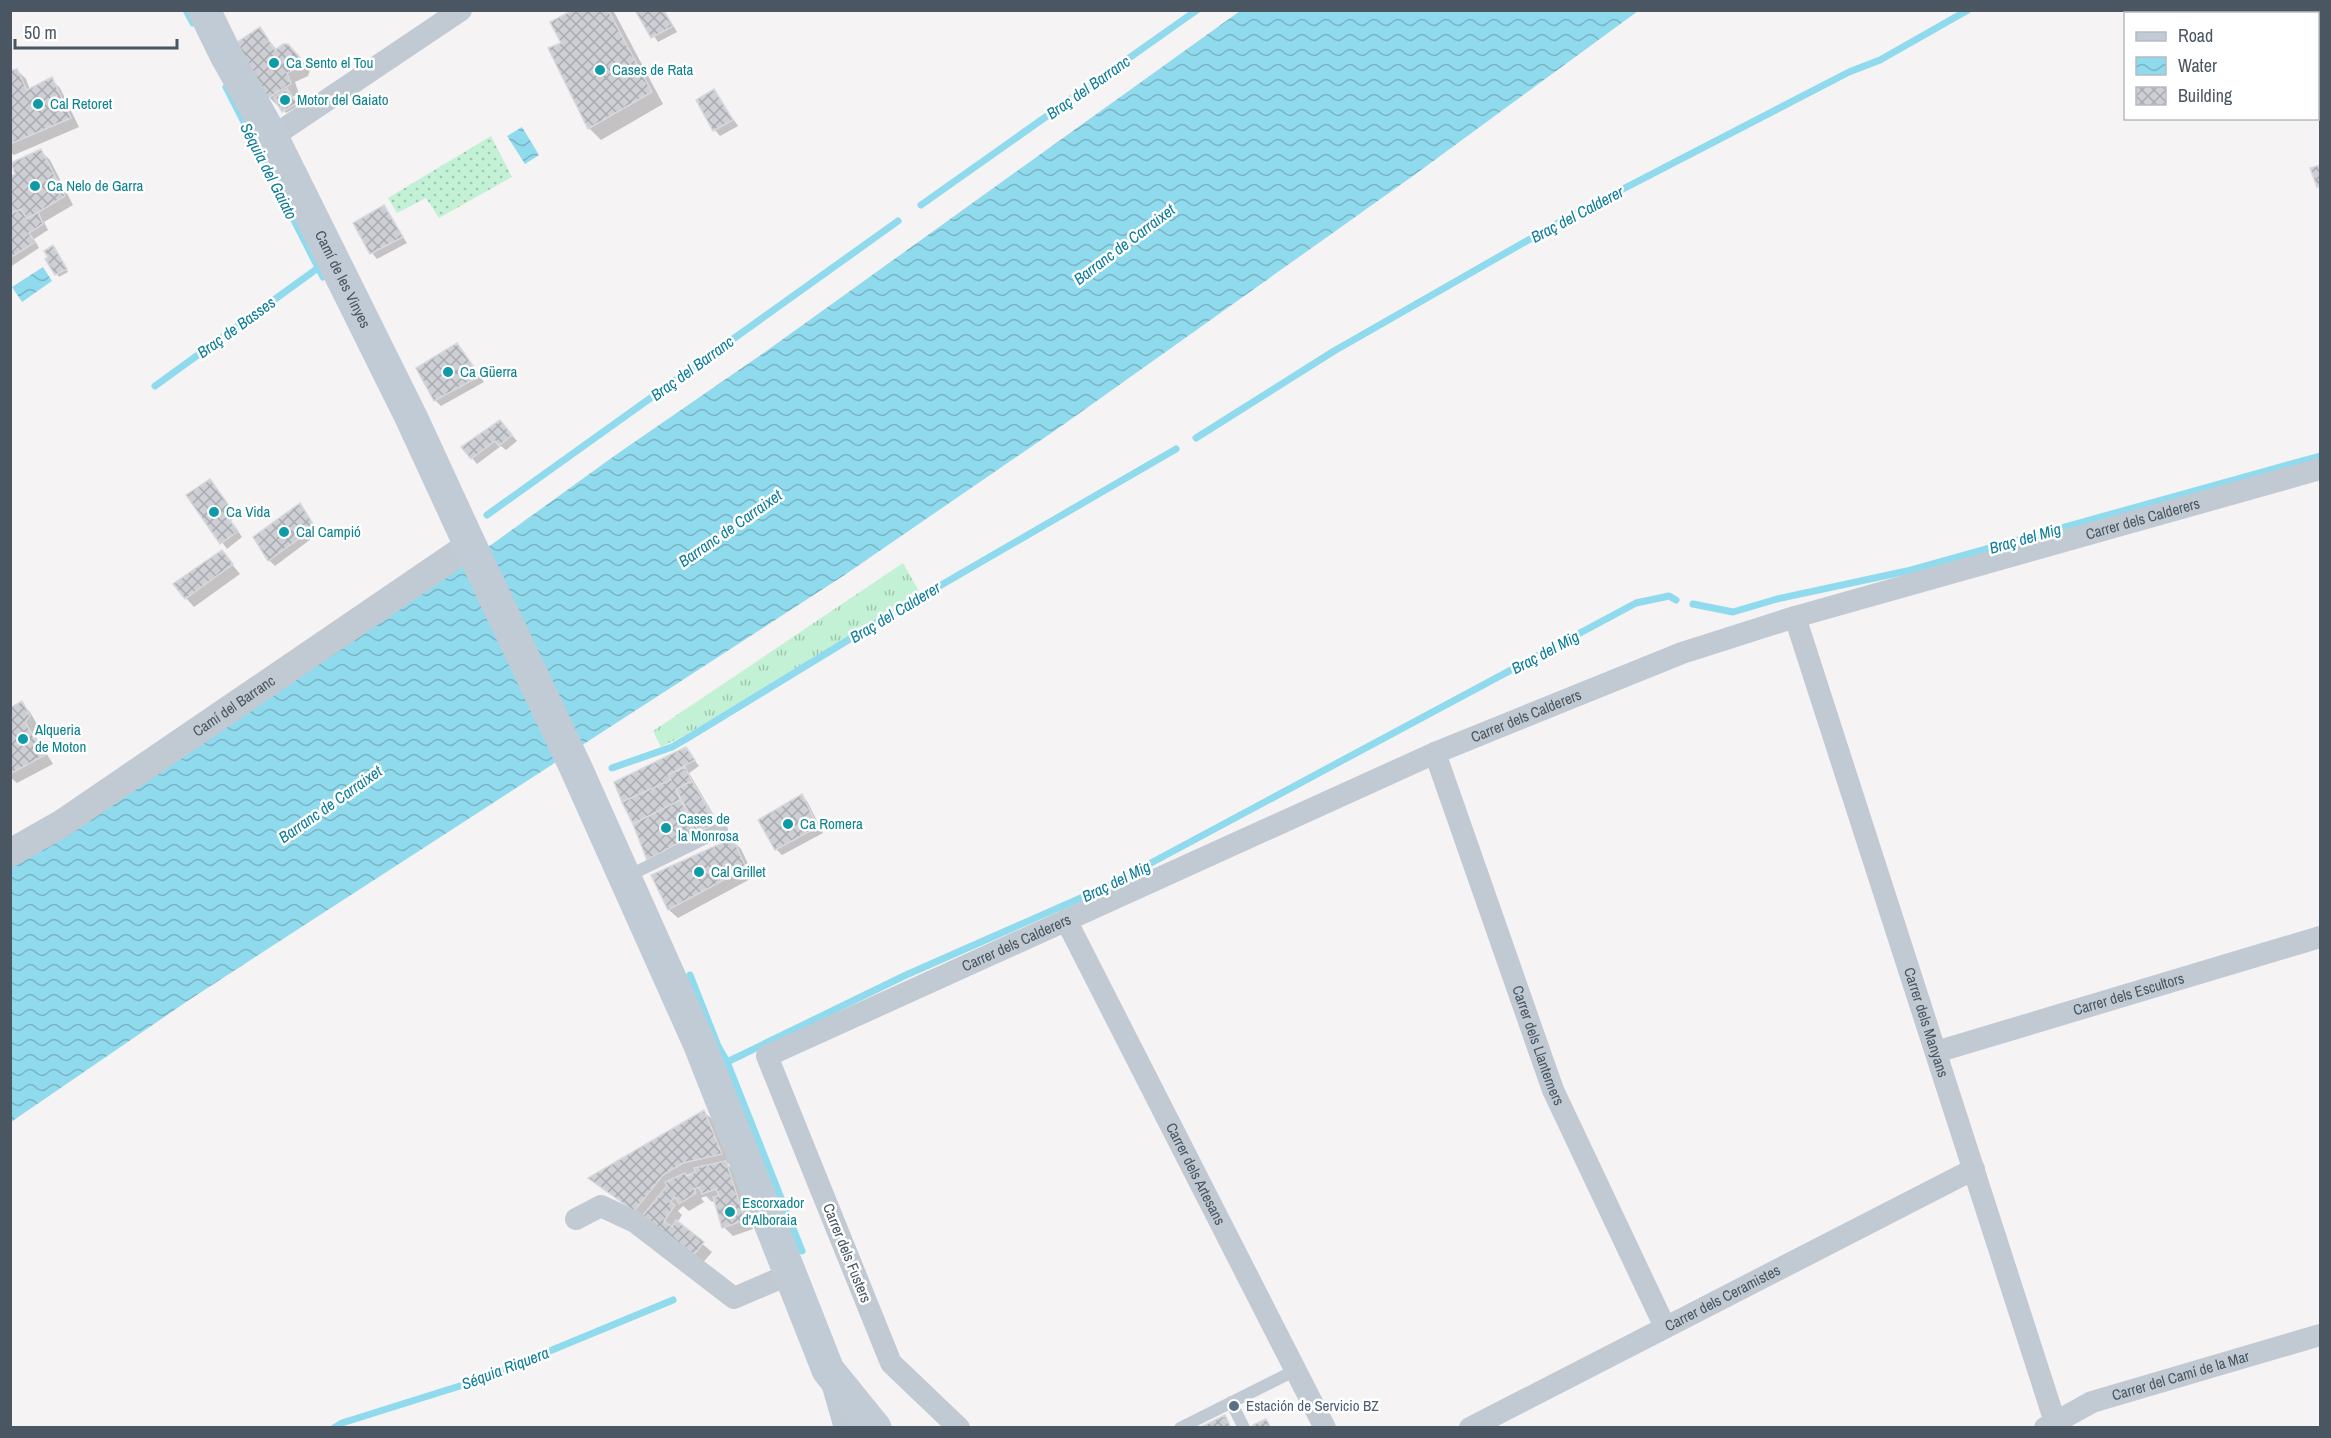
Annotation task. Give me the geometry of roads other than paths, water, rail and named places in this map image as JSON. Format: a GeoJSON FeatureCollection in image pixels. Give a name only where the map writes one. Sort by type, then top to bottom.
{"type":"FeatureCollection","features":[{"type":"Feature","properties":{"kind":"main road","name":"Camí de les Vinyes"},"geometry":{"type":"LineString","coordinates":[[204,10],[272,137],[411,417],[467,551],[571,758],[699,1043],[828,1370],[875,1428]]}},
{"type":"Feature","properties":{"kind":"street"},"geometry":{"type":"LineString","coordinates":[[272,137],[461,10]]}},
{"type":"Feature","properties":{"kind":"street","name":"Carrer dels Calderers"},"geometry":{"type":"LineString","coordinates":[[767,1056],[1435,753],[1682,653],[1795,617],[2320,469]]}},
{"type":"Feature","properties":{"kind":"street","name":"Camí del Barranc"},"geometry":{"type":"LineString","coordinates":[[10,853],[61,824],[467,551]]}},
{"type":"Feature","properties":{"kind":"street","name":"Carrer dels Manyans"},"geometry":{"type":"LineString","coordinates":[[1795,617],[1974,1169],[2052,1426]]}},
{"type":"Feature","properties":{"kind":"street","name":"Carrer dels Llanterners"},"geometry":{"type":"LineString","coordinates":[[1435,753],[1552,1090],[1665,1327]]}},
{"type":"Feature","properties":{"kind":"street","name":"Carrer dels Artesans"},"geometry":{"type":"LineString","coordinates":[[1066,920],[1324,1428]]}},
{"type":"Feature","properties":{"kind":"street","name":"Carrer dels Escultors"},"geometry":{"type":"LineString","coordinates":[[1936,1052],[2320,937]]}},
{"type":"Feature","properties":{"kind":"street","name":"Carrer dels Fusters"},"geometry":{"type":"LineString","coordinates":[[767,1056],[891,1364],[959,1428]]}},
{"type":"Feature","properties":{"kind":"street","name":"Carrer dels Ceramistes"},"geometry":{"type":"LineString","coordinates":[[1470,1428],[1974,1169]]}},
{"type":"Feature","properties":{"kind":"street"},"geometry":{"type":"LineString","coordinates":[[576,1219],[601,1206],[635,1222],[734,1298],[790,1274]]}},
{"type":"Feature","properties":{"kind":"street","name":"Carrer del Camí de la Mar"},"geometry":{"type":"LineString","coordinates":[[2052,1426],[2092,1402],[2320,1335]]}},
{"type":"Feature","properties":{"kind":"street"},"geometry":{"type":"LineString","coordinates":[[828,1370],[845,1428]]}},
{"type":"Feature","properties":{"kind":"lane"},"geometry":{"type":"LineString","coordinates":[[625,878],[722,830]]}},
{"type":"Feature","properties":{"kind":"lane"},"geometry":{"type":"LineString","coordinates":[[1180,1428],[1296,1370]]}},
{"type":"Feature","properties":{"kind":"lane"},"geometry":{"type":"LineString","coordinates":[[1231,1402],[1244,1428]]}},
{"type":"Feature","properties":{"kind":"water","name":"Barranc de Carraixet"},"geometry":{"type":"Polygon","coordinates":[[[1240,11],[1638,11],[1417,173],[1060,427],[843,576],[189,1000],[11,1122],[11,867],[437,584],[1240,11]]]}},
{"type":"Feature","properties":{"kind":"water"},"geometry":{"type":"Polygon","coordinates":[[[522,127],[539,155],[525,164],[507,136],[522,127]]]}},
{"type":"Feature","properties":{"kind":"water"},"geometry":{"type":"Polygon","coordinates":[[[43,267],[52,281],[22,302],[12,287],[43,267]]]}},
{"type":"Feature","properties":{"kind":"waterway","name":"Séquia del Gaiato"},"geometry":{"type":"LineString","coordinates":[[186,10],[193,23]]}},
{"type":"Feature","properties":{"kind":"waterway","name":"Braç del Barranc"},"geometry":{"type":"LineString","coordinates":[[921,205],[1197,10]]}},
{"type":"Feature","properties":{"kind":"waterway","name":"Braç del Calderer"},"geometry":{"type":"LineString","coordinates":[[1196,438],[1334,351],[1565,219],[1849,72],[1880,60],[1968,10]]}},
{"type":"Feature","properties":{"kind":"waterway","name":"Séquia del Gaiato"},"geometry":{"type":"LineString","coordinates":[[226,87],[323,277]]}},
{"type":"Feature","properties":{"kind":"waterway","name":"Braç del Barranc"},"geometry":{"type":"LineString","coordinates":[[487,515],[898,221]]}},
{"type":"Feature","properties":{"kind":"waterway","name":"Braç de Basses"},"geometry":{"type":"LineString","coordinates":[[155,386],[318,268]]}},
{"type":"Feature","properties":{"kind":"waterway","name":"Braç del Calderer"},"geometry":{"type":"LineString","coordinates":[[612,768],[672,747],[886,617],[1176,449]]}},
{"type":"Feature","properties":{"kind":"waterway","name":"Braç del Mig"},"geometry":{"type":"LineString","coordinates":[[1693,604],[1733,612],[1777,599],[1907,571],[2320,456]]}},
{"type":"Feature","properties":{"kind":"waterway","name":"Braç del Mig"},"geometry":{"type":"LineString","coordinates":[[802,1251],[727,1062],[906,975],[1108,886],[1636,603],[1669,596],[1676,600]]}},
{"type":"Feature","properties":{"kind":"waterway","name":"Braç del Calderer"},"geometry":{"type":"LineString","coordinates":[[690,975],[718,1046],[727,1062]]}},
{"type":"Feature","properties":{"kind":"waterway","name":"Séquia Riquera"},"geometry":{"type":"LineString","coordinates":[[334,1428],[342,1423],[482,1379],[673,1300]]}},
{"type":"Feature","properties":{"kind":"place","name":"Ca Sento el Tou"},"geometry":{"type":"Point","coordinates":[274,63]}},
{"type":"Feature","properties":{"kind":"place","name":"Cases de Rata"},"geometry":{"type":"Point","coordinates":[600,70]}},
{"type":"Feature","properties":{"kind":"place","name":"Motor del Gaiato"},"geometry":{"type":"Point","coordinates":[285,100]}},
{"type":"Feature","properties":{"kind":"place","name":"Cal Retoret"},"geometry":{"type":"Point","coordinates":[38,104]}},
{"type":"Feature","properties":{"kind":"place","name":"Ca Nelo de Garra"},"geometry":{"type":"Point","coordinates":[35,186]}},
{"type":"Feature","properties":{"kind":"place","name":"Ca Güerra"},"geometry":{"type":"Point","coordinates":[448,372]}},
{"type":"Feature","properties":{"kind":"place","name":"Ca Vida"},"geometry":{"type":"Point","coordinates":[214,512]}},
{"type":"Feature","properties":{"kind":"place","name":"Cal Campió"},"geometry":{"type":"Point","coordinates":[284,532]}},
{"type":"Feature","properties":{"kind":"place","name":"Alqueria de Moton"},"geometry":{"type":"Point","coordinates":[23,739]}},
{"type":"Feature","properties":{"kind":"place","name":"Ca Romera"},"geometry":{"type":"Point","coordinates":[788,824]}},
{"type":"Feature","properties":{"kind":"place","name":"Cases de la Monrosa"},"geometry":{"type":"Point","coordinates":[666,828]}},
{"type":"Feature","properties":{"kind":"place","name":"Cal Grillet"},"geometry":{"type":"Point","coordinates":[699,872]}},
{"type":"Feature","properties":{"kind":"place","name":"Escorxador d'Alboraia"},"geometry":{"type":"Point","coordinates":[730,1212]}},
{"type":"Feature","properties":{"kind":"place","name":"Estación de Servicio BZ"},"geometry":{"type":"Point","coordinates":[1234,1406]}}]}
